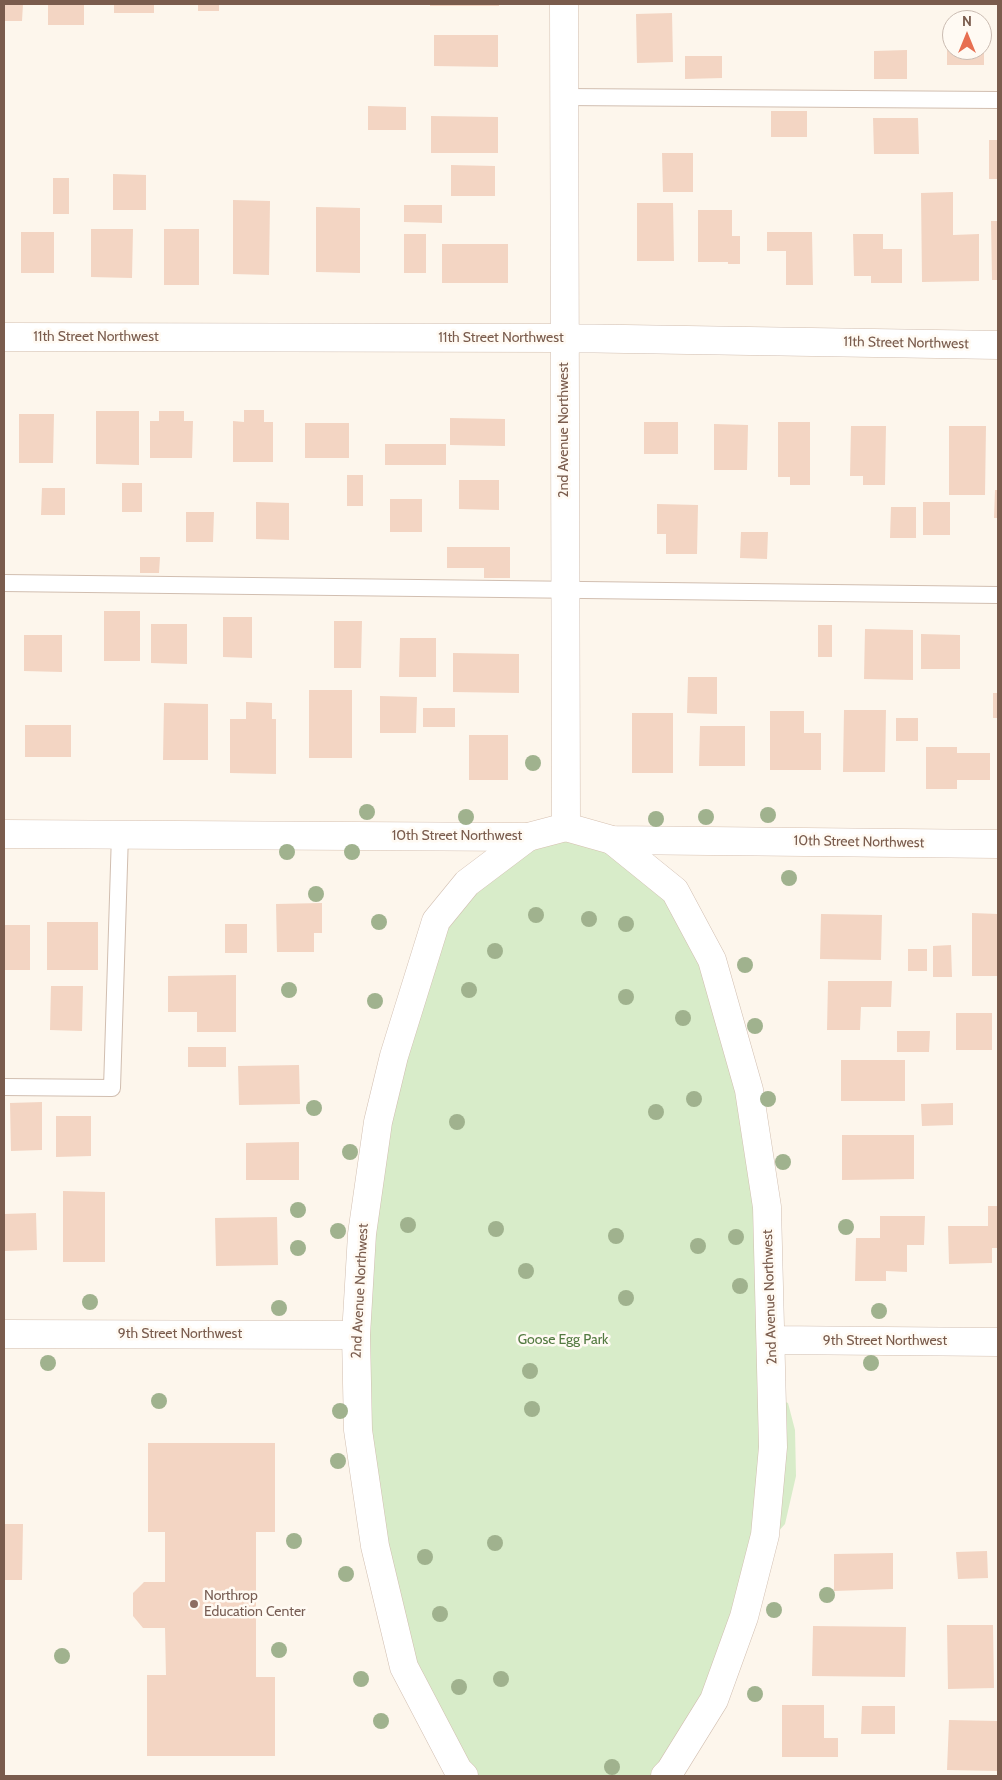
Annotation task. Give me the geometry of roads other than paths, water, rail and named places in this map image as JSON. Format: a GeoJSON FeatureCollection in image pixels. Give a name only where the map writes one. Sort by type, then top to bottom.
{"type":"FeatureCollection","features":[{"type":"Feature","properties":{"kind":"street","name":"2nd Avenue Northwest"},"geometry":{"type":"LineString","coordinates":[[564,4],[563,338],[566,827]]}},
{"type":"Feature","properties":{"kind":"street","name":"11th Street Northwest"},"geometry":{"type":"LineString","coordinates":[[4,337],[563,338],[998,345]]}},
{"type":"Feature","properties":{"kind":"street","name":"10th Street Northwest"},"geometry":{"type":"LineString","coordinates":[[4,834],[528,837],[566,827],[612,840],[998,844]]}},
{"type":"Feature","properties":{"kind":"street","name":"2nd Avenue Northwest"},"geometry":{"type":"LineString","coordinates":[[464,1776],[458,1770],[404,1667],[375,1546],[358,1430],[356,1335],[362,1234],[378,1122],[394,1056],[436,921],[467,883],[528,837]]}},
{"type":"Feature","properties":{"kind":"street","name":"2nd Avenue Northwest"},"geometry":{"type":"LineString","coordinates":[[612,840],[675,891],[712,960],[749,1090],[767,1208],[773,1447],[765,1535],[744,1617],[714,1700],[665,1776]]}},
{"type":"Feature","properties":{"kind":"street","name":"9th Street Northwest"},"geometry":{"type":"LineString","coordinates":[[4,1334],[356,1335]]}},
{"type":"Feature","properties":{"kind":"street","name":"9th Street Northwest"},"geometry":{"type":"LineString","coordinates":[[771,1340],[998,1342]]}},
{"type":"Feature","properties":{"kind":"lane"},"geometry":{"type":"LineString","coordinates":[[563,97],[998,100]]}},
{"type":"Feature","properties":{"kind":"lane"},"geometry":{"type":"LineString","coordinates":[[4,584],[998,595]]}},
{"type":"Feature","properties":{"kind":"lane"},"geometry":{"type":"LineString","coordinates":[[4,1087],[112,1088],[120,834]]}},
{"type":"Feature","properties":{"kind":"place","name":"Northrop Education Center"},"geometry":{"type":"Point","coordinates":[194,1604]}},
{"type":"Feature","properties":{"kind":"park label","name":"Goose Egg Park"},"geometry":{"type":"Point","coordinates":[563,1340]}}]}
